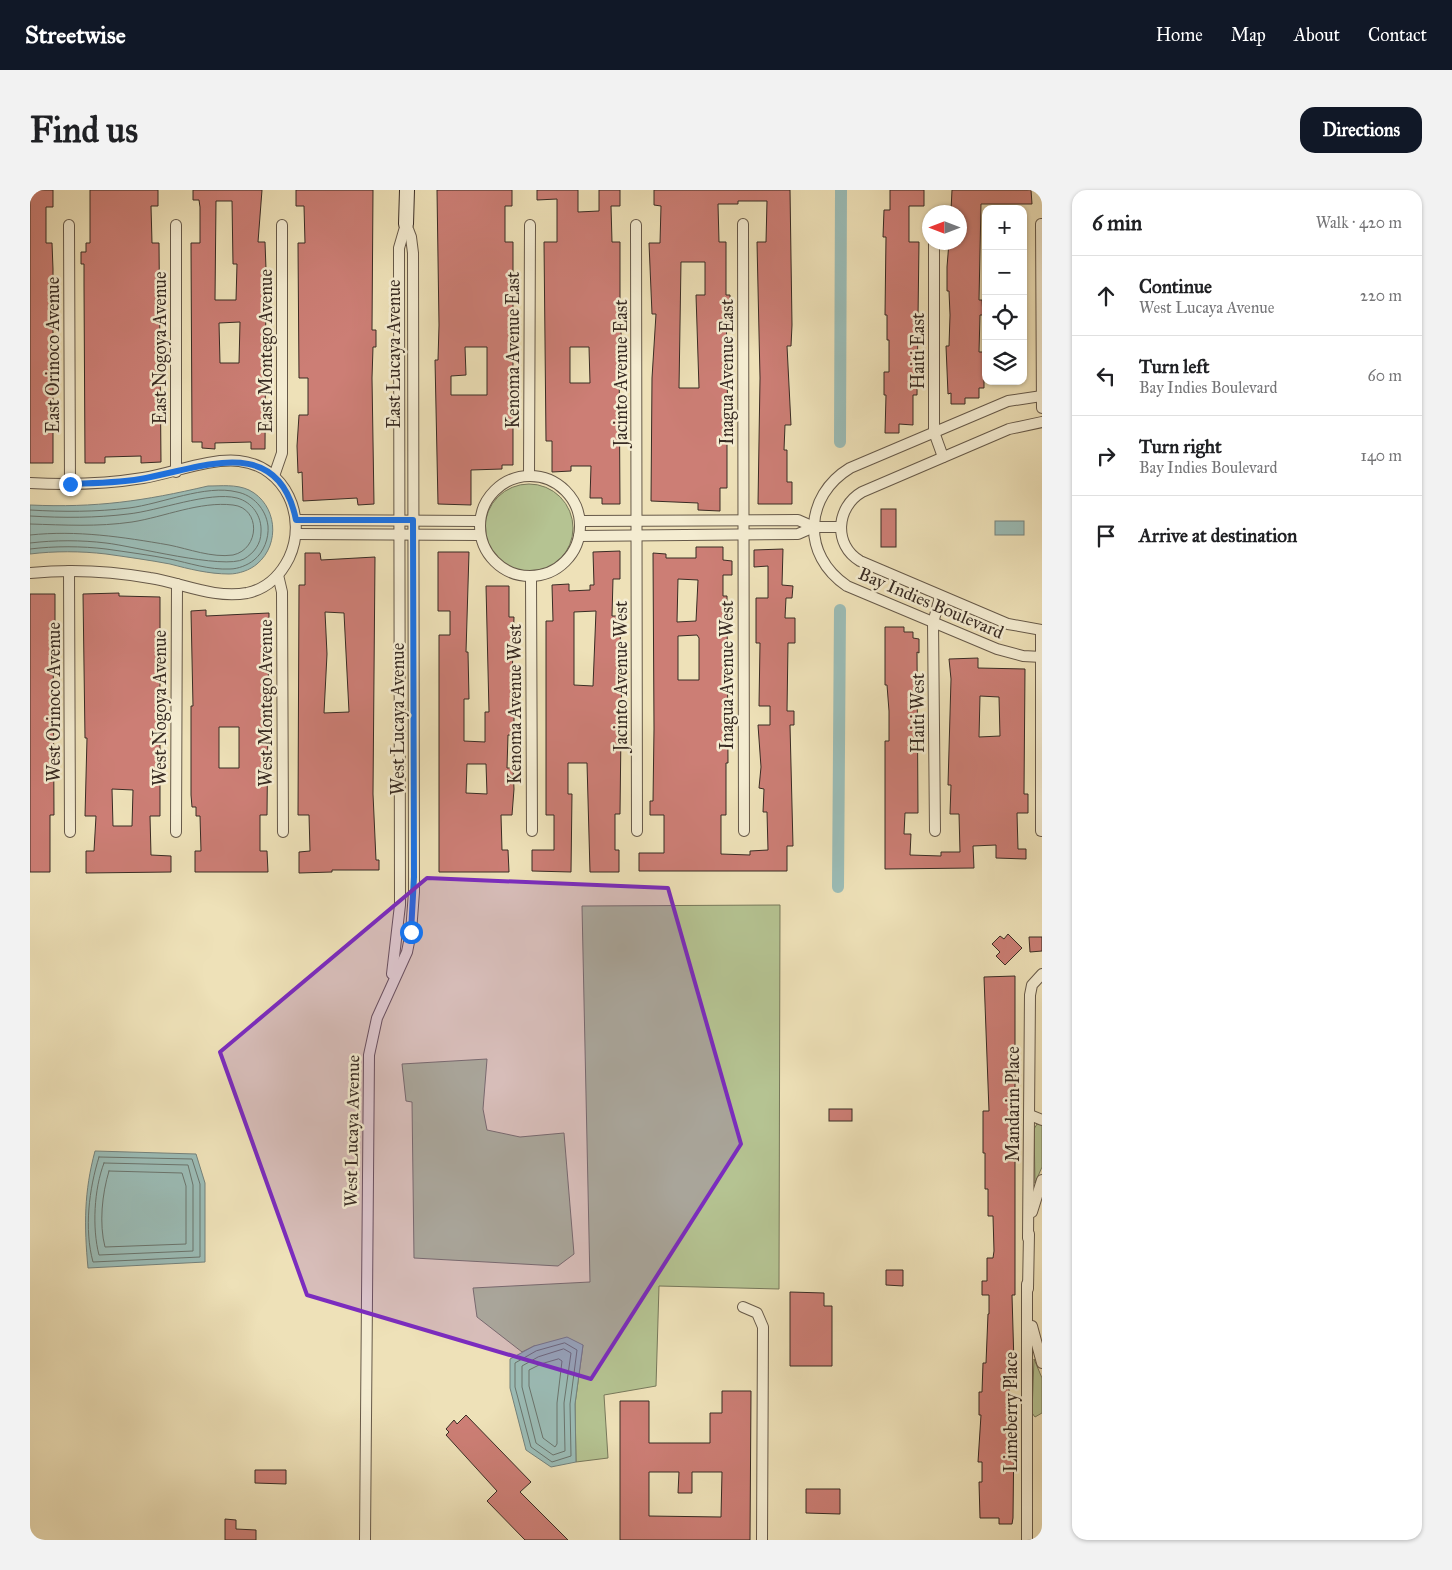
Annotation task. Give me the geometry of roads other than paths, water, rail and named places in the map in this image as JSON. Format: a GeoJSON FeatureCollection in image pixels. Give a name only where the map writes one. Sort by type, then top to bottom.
{"type":"FeatureCollection","features":[{"type":"Feature","properties":{"kind":"street","name":"East Lucaya Avenue"},"geometry":{"type":"LineString","coordinates":[[407,190],[406,224],[412,245],[413,520]]}},
{"type":"Feature","properties":{"kind":"street"},"geometry":{"type":"LineString","coordinates":[[389,990],[397,941],[400,892],[399,248],[406,224]]}},
{"type":"Feature","properties":{"kind":"street","name":"Inagua Avenue East"},"geometry":{"type":"LineString","coordinates":[[743,224],[743,520]]}},
{"type":"Feature","properties":{"kind":"street"},"geometry":{"type":"LineString","coordinates":[[1041,224],[1042,408]]}},
{"type":"Feature","properties":{"kind":"street","name":"East Orinoco Avenue"},"geometry":{"type":"LineString","coordinates":[[69,225],[70,484]]}},
{"type":"Feature","properties":{"kind":"street","name":"East Nogoya Avenue"},"geometry":{"type":"LineString","coordinates":[[176,225],[176,472]]}},
{"type":"Feature","properties":{"kind":"street","name":"East Montego Avenue"},"geometry":{"type":"LineString","coordinates":[[274,476],[282,453],[282,225]]}},
{"type":"Feature","properties":{"kind":"street","name":"Kenoma Avenue East"},"geometry":{"type":"LineString","coordinates":[[530,225],[530,476]]}},
{"type":"Feature","properties":{"kind":"street","name":"Jacinto Avenue East"},"geometry":{"type":"LineString","coordinates":[[636,225],[638,521]]}},
{"type":"Feature","properties":{"kind":"street","name":"Haiti East"},"geometry":{"type":"LineString","coordinates":[[934,250],[934,432],[943,457]]}},
{"type":"Feature","properties":{"kind":"street"},"geometry":{"type":"LineString","coordinates":[[399,331],[413,331]]}},
{"type":"Feature","properties":{"kind":"street","name":"Bay Indies Boulevard"},"geometry":{"type":"LineString","coordinates":[[1041,657],[1005,652],[840,582],[828,570],[820,556],[815,541],[814,527],[819,501],[828,485],[840,474],[856,465],[1008,401],[1042,396]]}},
{"type":"Feature","properties":{"kind":"street"},"geometry":{"type":"LineString","coordinates":[[580,521],[798,520],[814,527],[841,527],[846,507],[858,494],[1010,429],[1042,422]]}},
{"type":"Feature","properties":{"kind":"street"},"geometry":{"type":"LineString","coordinates":[[399,429],[413,429]]}},
{"type":"Feature","properties":{"kind":"street"},"geometry":{"type":"LineString","coordinates":[[30,483],[116,482],[229,461],[256,465],[274,476],[287,492],[296,520],[296,534],[288,561],[278,575],[263,587],[235,594],[211,593],[177,584],[122,574],[69,571],[30,573]]}},
{"type":"Feature","properties":{"kind":"street"},"geometry":{"type":"LineString","coordinates":[[530,476],[544,478],[557,484],[572,500],[580,521],[580,536],[570,557],[548,574],[531,577],[517,575],[504,570],[493,561],[485,549],[480,535],[480,521],[488,498],[506,482],[530,476]]}},
{"type":"Feature","properties":{"kind":"street"},"geometry":{"type":"LineString","coordinates":[[296,520],[480,521]]}},
{"type":"Feature","properties":{"kind":"street","name":"West Lucaya Avenue"},"geometry":{"type":"LineString","coordinates":[[365,1540],[367,1085],[373,1032],[406,952],[411,932],[414,892],[413,520]]}},
{"type":"Feature","properties":{"kind":"street","name":"Inagua Avenue West"},"geometry":{"type":"LineString","coordinates":[[743,520],[744,831]]}},
{"type":"Feature","properties":{"kind":"street","name":"Jacinto Avenue West"},"geometry":{"type":"LineString","coordinates":[[637,831],[638,521]]}},
{"type":"Feature","properties":{"kind":"street"},"geometry":{"type":"LineString","coordinates":[[580,536],[798,534],[814,527]]}},
{"type":"Feature","properties":{"kind":"street","name":"Bay Indies Boulevard"},"geometry":{"type":"LineString","coordinates":[[841,527],[845,546],[856,559],[940,597],[1008,624],[1042,630]]}},
{"type":"Feature","properties":{"kind":"street"},"geometry":{"type":"LineString","coordinates":[[296,534],[480,535]]}},
{"type":"Feature","properties":{"kind":"street","name":"West Orinoco Avenue"},"geometry":{"type":"LineString","coordinates":[[69,571],[70,832]]}},
{"type":"Feature","properties":{"kind":"street","name":"West Montego Avenue"},"geometry":{"type":"LineString","coordinates":[[278,575],[282,592],[283,832]]}},
{"type":"Feature","properties":{"kind":"street","name":"Kenoma Avenue West"},"geometry":{"type":"LineString","coordinates":[[531,577],[532,831]]}},
{"type":"Feature","properties":{"kind":"street","name":"West Nogoya Avenue"},"geometry":{"type":"LineString","coordinates":[[176,832],[177,584]]}},
{"type":"Feature","properties":{"kind":"street","name":"Haiti West"},"geometry":{"type":"LineString","coordinates":[[934,831],[933,623],[940,597]]}},
{"type":"Feature","properties":{"kind":"street"},"geometry":{"type":"LineString","coordinates":[[1041,831],[1042,630]]}},
{"type":"Feature","properties":{"kind":"street"},"geometry":{"type":"LineString","coordinates":[[400,650],[414,650]]}},
{"type":"Feature","properties":{"kind":"street"},"geometry":{"type":"LineString","coordinates":[[400,770],[414,770]]}},
{"type":"Feature","properties":{"kind":"street"},"geometry":{"type":"LineString","coordinates":[[400,892],[414,892]]}},
{"type":"Feature","properties":{"kind":"street","name":"Mandarin Place"},"geometry":{"type":"LineString","coordinates":[[1028,1238],[1030,995],[1034,982],[1042,974]]}},
{"type":"Feature","properties":{"kind":"street"},"geometry":{"type":"LineString","coordinates":[[1030,1115],[1042,1120]]}},
{"type":"Feature","properties":{"kind":"street"},"geometry":{"type":"LineString","coordinates":[[1042,1180],[1033,1210],[1028,1238],[1027,1284],[1033,1333],[1042,1363]]}},
{"type":"Feature","properties":{"kind":"street","name":"Limeberry Place"},"geometry":{"type":"LineString","coordinates":[[1027,1284],[1027,1540]]}},
{"type":"Feature","properties":{"kind":"street"},"geometry":{"type":"LineString","coordinates":[[743,1307],[757,1313],[763,1327],[762,1540]]}},
{"type":"Feature","properties":{"kind":"water"},"geometry":{"type":"Polygon","coordinates":[[[208,486],[234,486],[249,490],[258,496],[270,514],[272,535],[270,546],[265,556],[248,570],[222,574],[154,561],[97,553],[58,552],[30,554],[30,505],[54,506],[120,502],[162,496],[208,486]]]}},
{"type":"Feature","properties":{"kind":"water"},"geometry":{"type":"Polygon","coordinates":[[[995,521],[1024,521],[1024,535],[995,535],[995,521]]]}},
{"type":"Feature","properties":{"kind":"water"},"geometry":{"type":"Polygon","coordinates":[[[95,1151],[196,1154],[205,1183],[205,1262],[88,1268],[86,1209],[91,1166],[95,1151]]]}},
{"type":"Feature","properties":{"kind":"water"},"geometry":{"type":"Polygon","coordinates":[[[567,1337],[583,1345],[575,1404],[576,1462],[551,1467],[526,1450],[510,1388],[510,1359],[534,1346],[567,1337]]]}},
{"type":"Feature","properties":{"kind":"waterway"},"geometry":{"type":"LineString","coordinates":[[840,442],[841,190]]}},
{"type":"Feature","properties":{"kind":"waterway"},"geometry":{"type":"LineString","coordinates":[[838,887],[840,610]]}}]}
